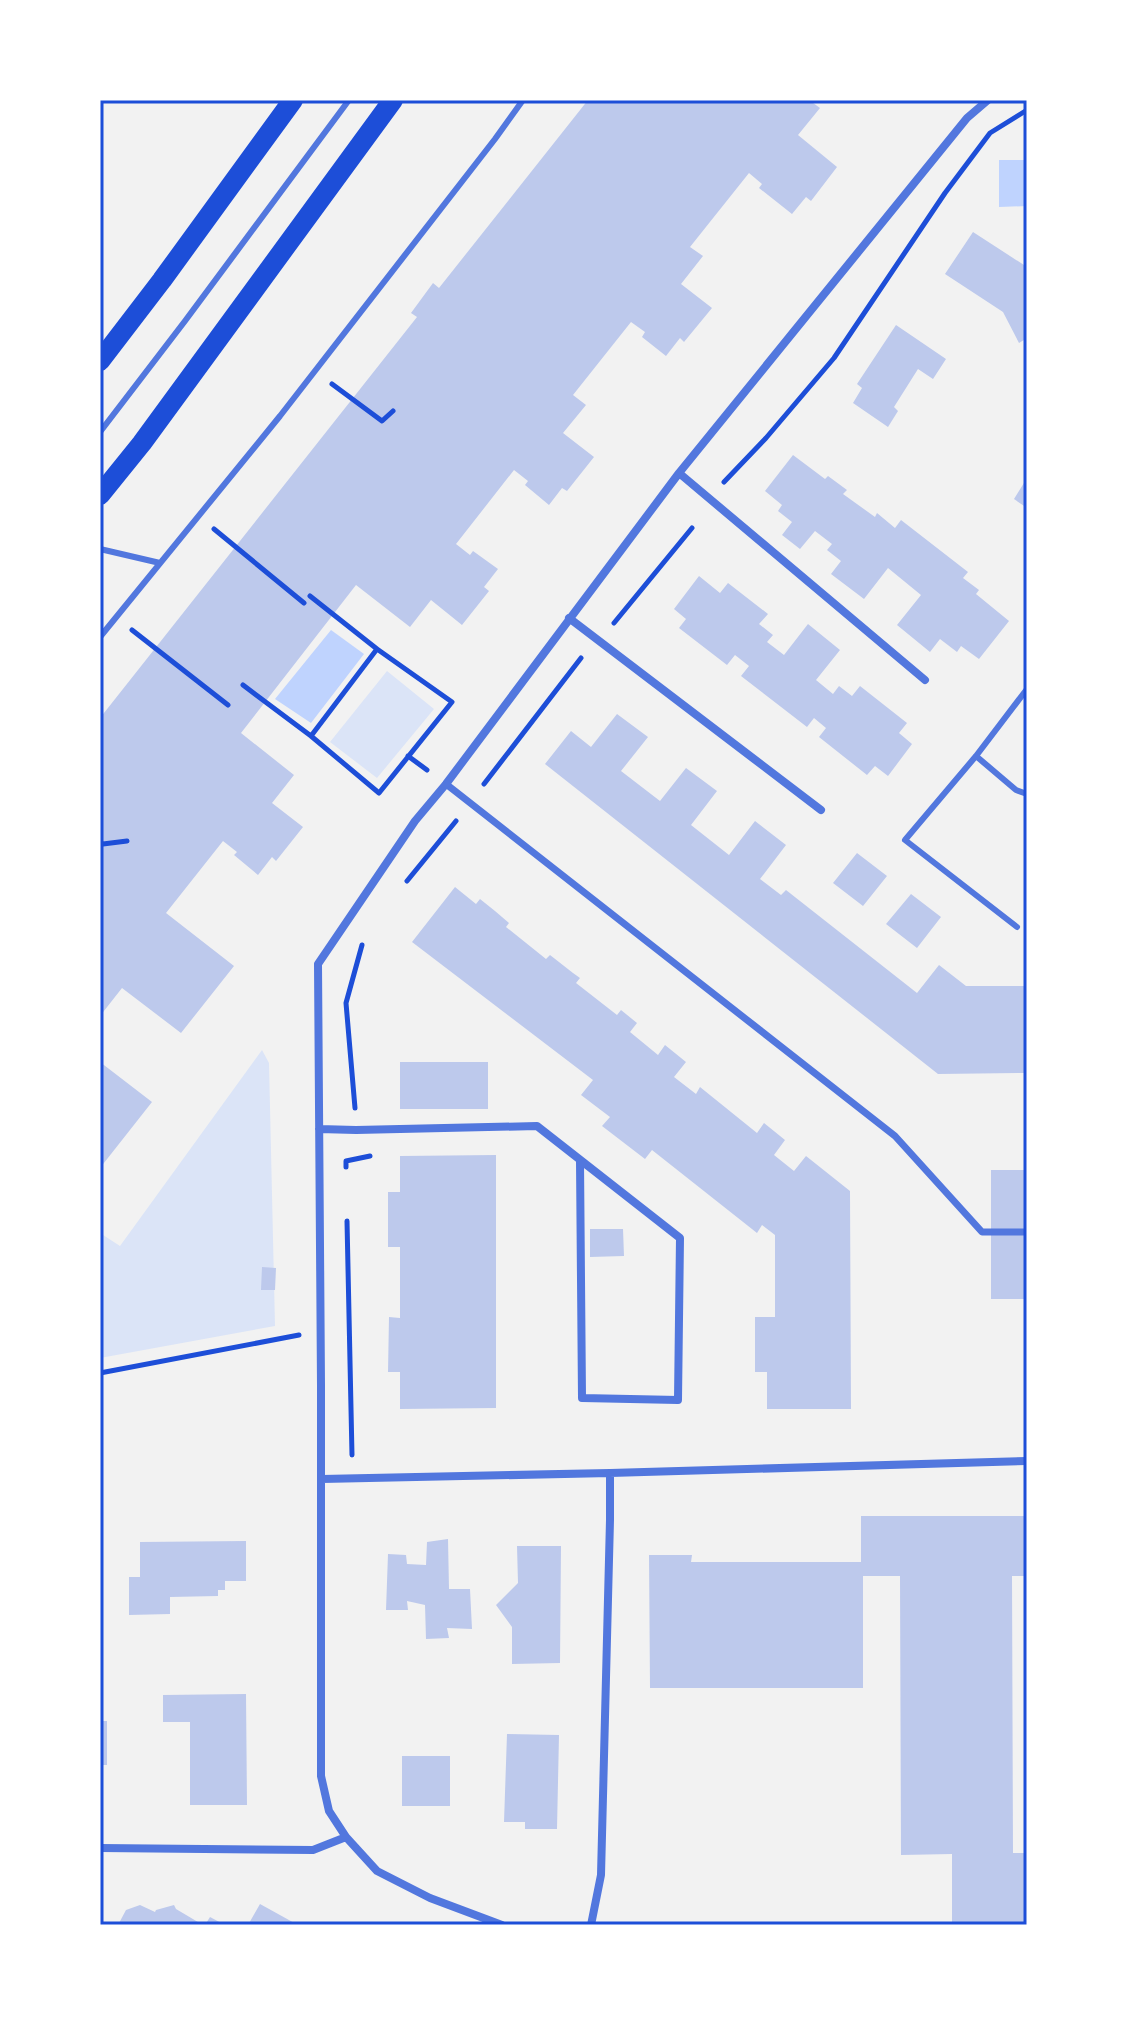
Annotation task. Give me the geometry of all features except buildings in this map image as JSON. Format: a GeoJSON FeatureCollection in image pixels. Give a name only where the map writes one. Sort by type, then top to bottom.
{"type":"FeatureCollection","features":[{"type":"Feature","properties":{"kind":"main road"},"geometry":{"type":"LineString","coordinates":[[100,361],[293,100]]}},
{"type":"Feature","properties":{"kind":"main road"},"geometry":{"type":"LineString","coordinates":[[100,495],[393,100]]}},
{"type":"Feature","properties":{"kind":"street"},"geometry":{"type":"LineString","coordinates":[[502,1925],[430,1898],[377,1871],[346,1837],[329,1811],[321,1776],[318,964],[415,821],[679,473],[967,118],[988,100]]}},
{"type":"Feature","properties":{"kind":"street"},"geometry":{"type":"LineString","coordinates":[[679,473],[925,680]]}},
{"type":"Feature","properties":{"kind":"street"},"geometry":{"type":"LineString","coordinates":[[569,618],[821,810]]}},
{"type":"Feature","properties":{"kind":"street"},"geometry":{"type":"LineString","coordinates":[[446,784],[895,1136],[982,1232],[1027,1232]]}},
{"type":"Feature","properties":{"kind":"street"},"geometry":{"type":"LineString","coordinates":[[319,1129],[537,1126],[680,1238],[678,1400],[582,1398],[580,1161]]}},
{"type":"Feature","properties":{"kind":"street"},"geometry":{"type":"LineString","coordinates":[[322,1479],[1027,1461]]}},
{"type":"Feature","properties":{"kind":"street"},"geometry":{"type":"LineString","coordinates":[[591,1925],[601,1875],[610,1473]]}},
{"type":"Feature","properties":{"kind":"street"},"geometry":{"type":"LineString","coordinates":[[100,1848],[313,1850],[346,1837]]}},
{"type":"Feature","properties":{"kind":"lane"},"geometry":{"type":"LineString","coordinates":[[100,432],[349,100]]}},
{"type":"Feature","properties":{"kind":"lane"},"geometry":{"type":"LineString","coordinates":[[100,637],[315,372],[523,100]]}},
{"type":"Feature","properties":{"kind":"lane"},"geometry":{"type":"LineString","coordinates":[[100,549],[160,563]]}},
{"type":"Feature","properties":{"kind":"lane"},"geometry":{"type":"LineString","coordinates":[[1017,927],[905,840],[976,756],[1027,689]]}},
{"type":"Feature","properties":{"kind":"lane"},"geometry":{"type":"LineString","coordinates":[[976,756],[1016,790],[1027,794]]}},
{"type":"Feature","properties":{"kind":"path"},"geometry":{"type":"LineString","coordinates":[[722,483],[766,438],[834,358],[945,193],[990,133],[1027,110]]}},
{"type":"Feature","properties":{"kind":"path"},"geometry":{"type":"LineString","coordinates":[[315,372],[382,421],[393,411]]}},
{"type":"Feature","properties":{"kind":"path"},"geometry":{"type":"LineString","coordinates":[[198,516],[304,603]]}},
{"type":"Feature","properties":{"kind":"path"},"geometry":{"type":"LineString","coordinates":[[610,629],[692,528]]}},
{"type":"Feature","properties":{"kind":"path"},"geometry":{"type":"LineString","coordinates":[[243,685],[379,793],[452,702],[310,596]]}},
{"type":"Feature","properties":{"kind":"path"},"geometry":{"type":"LineString","coordinates":[[116,617],[228,705]]}},
{"type":"Feature","properties":{"kind":"path"},"geometry":{"type":"LineString","coordinates":[[311,736],[377,649]]}},
{"type":"Feature","properties":{"kind":"path"},"geometry":{"type":"LineString","coordinates":[[406,882],[581,658]]}},
{"type":"Feature","properties":{"kind":"path"},"geometry":{"type":"LineString","coordinates":[[100,842],[127,841]]}},
{"type":"Feature","properties":{"kind":"path"},"geometry":{"type":"LineString","coordinates":[[356,1112],[346,1003],[361,946],[368,936]]}},
{"type":"Feature","properties":{"kind":"path"},"geometry":{"type":"LineString","coordinates":[[346,1177],[346,1161],[376,1154]]}},
{"type":"Feature","properties":{"kind":"path"},"geometry":{"type":"LineString","coordinates":[[347,1208],[352,1478]]}},
{"type":"Feature","properties":{"kind":"path"},"geometry":{"type":"LineString","coordinates":[[100,1373],[321,1331]]}},
{"type":"Feature","properties":{"kind":"shaded area"},"geometry":{"type":"Polygon","coordinates":[[[387,671],[434,709],[377,778],[330,742],[387,671]]]}},
{"type":"Feature","properties":{"kind":"shaded area"},"geometry":{"type":"Polygon","coordinates":[[[262,1050],[269,1063],[275,1326],[100,1358],[100,1233],[120,1246],[262,1050]]]}},
{"type":"Feature","properties":{"kind":"water"},"geometry":{"type":"Polygon","coordinates":[[[999,160],[1027,160],[1027,206],[999,207],[999,160]]]}},
{"type":"Feature","properties":{"kind":"water"},"geometry":{"type":"Polygon","coordinates":[[[331,630],[364,654],[311,723],[275,699],[331,630]]]}}]}
